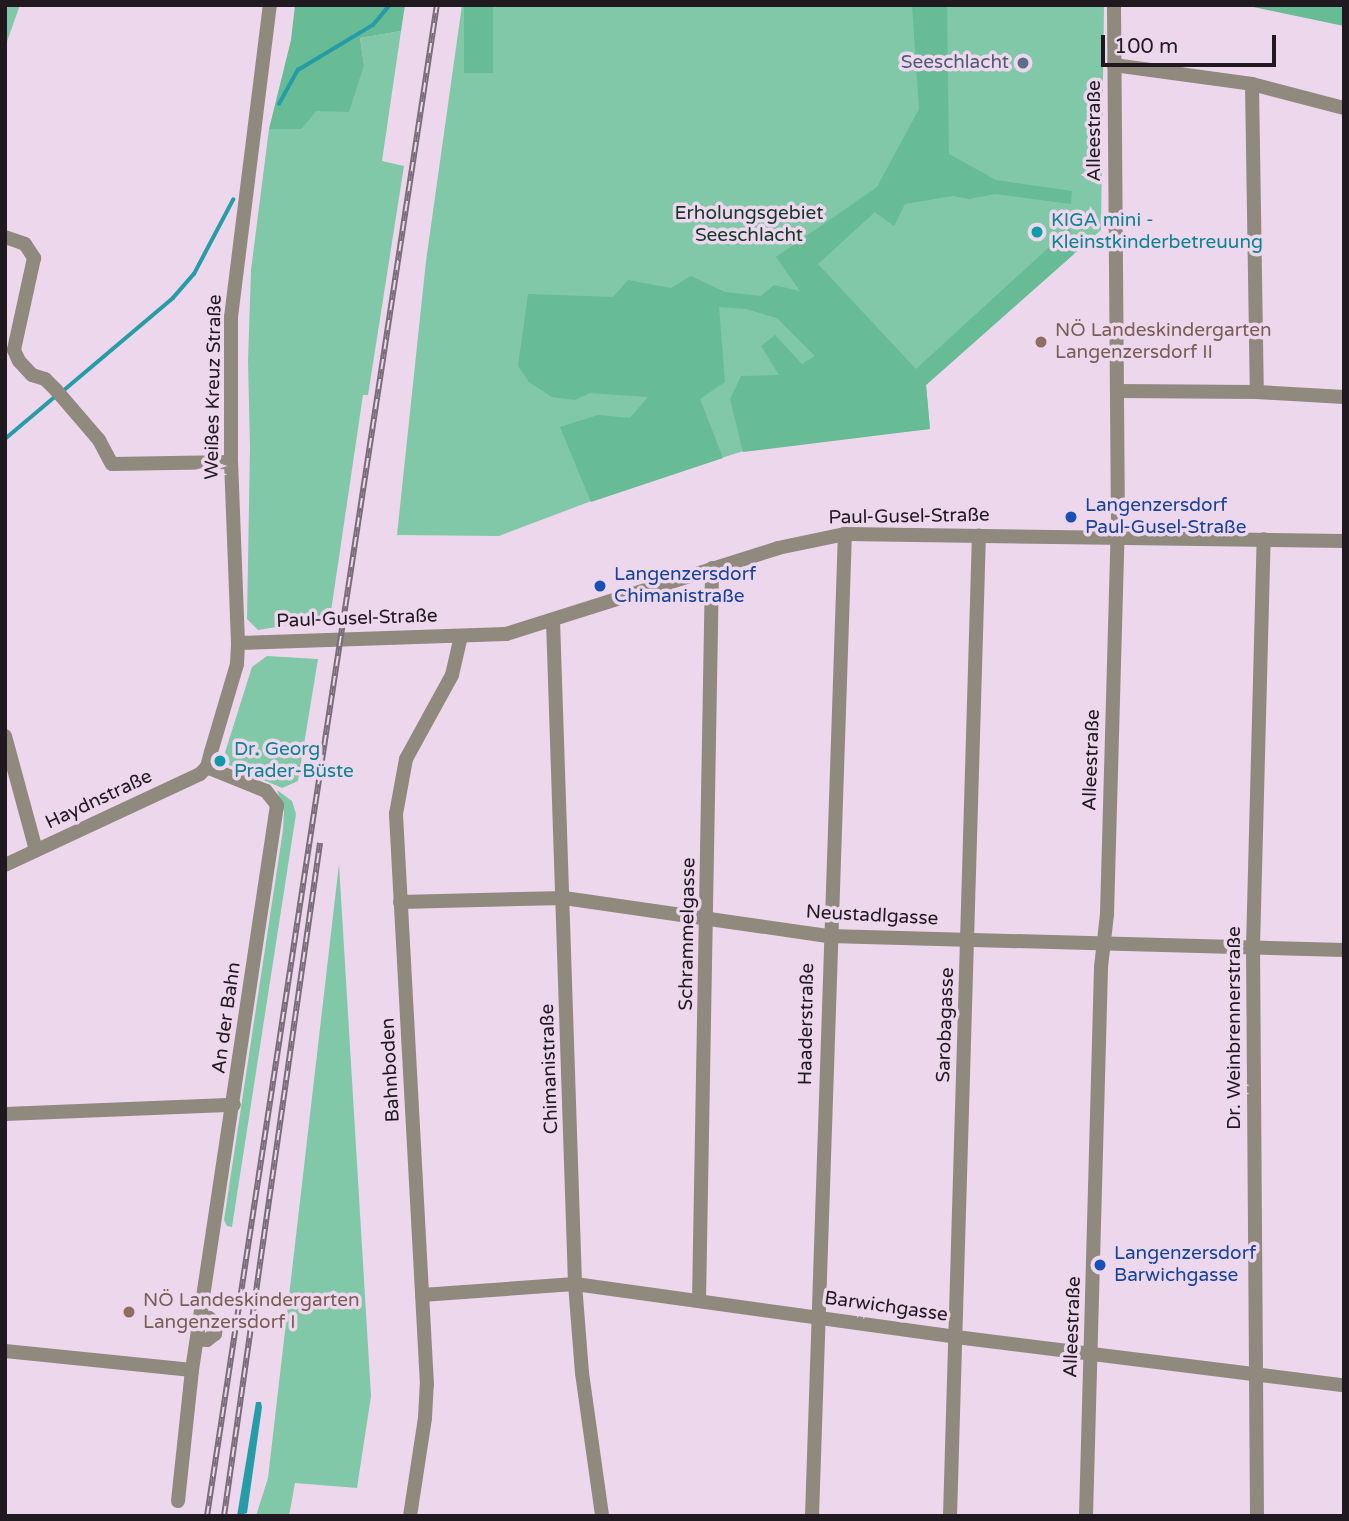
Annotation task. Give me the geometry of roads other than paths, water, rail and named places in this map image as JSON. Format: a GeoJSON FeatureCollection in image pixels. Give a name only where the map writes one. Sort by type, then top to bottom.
{"type":"FeatureCollection","features":[{"type":"Feature","properties":{"kind":"street","name":"Weißes Kreuz Straße"},"geometry":{"type":"LineString","coordinates":[[207,767],[237,664],[231,462],[231,317],[270,5]]}},
{"type":"Feature","properties":{"kind":"street","name":"Alleestraße"},"geometry":{"type":"LineString","coordinates":[[1086,1516],[1118,536],[1114,5]]}},
{"type":"Feature","properties":{"kind":"street"},"geometry":{"type":"LineString","coordinates":[[1114,65],[1252,84],[1344,108]]}},
{"type":"Feature","properties":{"kind":"street"},"geometry":{"type":"LineString","coordinates":[[1252,84],[1257,392]]}},
{"type":"Feature","properties":{"kind":"street"},"geometry":{"type":"LineString","coordinates":[[5,237],[25,244],[34,258],[10,352],[27,370],[45,379],[60,395],[99,440],[112,464],[231,462]]}},
{"type":"Feature","properties":{"kind":"street"},"geometry":{"type":"LineString","coordinates":[[1117,391],[1257,392],[1344,397]]}},
{"type":"Feature","properties":{"kind":"street","name":"Paul-Gusel-Straße"},"geometry":{"type":"LineString","coordinates":[[238,643],[506,634],[712,568],[810,540],[845,534],[1344,541]]}},
{"type":"Feature","properties":{"kind":"street","name":"Haaderstraße"},"geometry":{"type":"LineString","coordinates":[[812,1516],[829,936],[845,534]]}},
{"type":"Feature","properties":{"kind":"street","name":"Sarobagasse"},"geometry":{"type":"LineString","coordinates":[[950,1516],[979,535]]}},
{"type":"Feature","properties":{"kind":"street","name":"Dr. Weinbrennerstraße"},"geometry":{"type":"LineString","coordinates":[[1257,1516],[1253,947],[1264,539]]}},
{"type":"Feature","properties":{"kind":"street","name":"Schrammelgasse"},"geometry":{"type":"LineString","coordinates":[[699,1301],[708,920],[712,568]]}},
{"type":"Feature","properties":{"kind":"street","name":"Chimanistraße"},"geometry":{"type":"LineString","coordinates":[[553,620],[575,1284],[582,1373],[602,1516]]}},
{"type":"Feature","properties":{"kind":"street","name":"Bahnboden"},"geometry":{"type":"LineString","coordinates":[[410,1516],[426,1401],[396,814],[401,777],[414,740],[452,675],[460,636]]}},
{"type":"Feature","properties":{"kind":"street"},"geometry":{"type":"LineString","coordinates":[[5,736],[36,850]]}},
{"type":"Feature","properties":{"kind":"street","name":"Haydnstraße"},"geometry":{"type":"LineString","coordinates":[[5,864],[200,774],[207,767]]}},
{"type":"Feature","properties":{"kind":"street","name":"An der Bahn"},"geometry":{"type":"LineString","coordinates":[[178,1500],[197,1339],[207,1340],[215,1334],[216,1326],[209,1318],[200,1318],[277,805],[266,791],[207,767]]}},
{"type":"Feature","properties":{"kind":"street","name":"Neustadlgasse"},"geometry":{"type":"LineString","coordinates":[[400,902],[564,898],[829,936],[1344,950]]}},
{"type":"Feature","properties":{"kind":"street"},"geometry":{"type":"LineString","coordinates":[[5,1114],[234,1105]]}},
{"type":"Feature","properties":{"kind":"street","name":"Barwichgasse"},"geometry":{"type":"LineString","coordinates":[[422,1295],[575,1284],[956,1337],[1344,1385]]}},
{"type":"Feature","properties":{"kind":"street"},"geometry":{"type":"LineString","coordinates":[[5,1351],[192,1370]]}},
{"type":"Feature","properties":{"kind":"water"},"geometry":{"type":"Polygon","coordinates":[[[256,1402],[261,1402],[262,1407],[247,1513],[237,1516],[256,1402]]]}},
{"type":"Feature","properties":{"kind":"waterway"},"geometry":{"type":"LineString","coordinates":[[279,104],[298,70],[373,25],[390,5]]}},
{"type":"Feature","properties":{"kind":"waterway"},"geometry":{"type":"LineString","coordinates":[[63,391],[173,298],[194,274],[233,200]]}},
{"type":"Feature","properties":{"kind":"waterway"},"geometry":{"type":"LineString","coordinates":[[5,439],[57,395]]}},
{"type":"Feature","properties":{"kind":"railway"},"geometry":{"type":"LineString","coordinates":[[207,1516],[437,5]]}},
{"type":"Feature","properties":{"kind":"railway"},"geometry":{"type":"LineString","coordinates":[[224,1516],[320,843]]}},
{"type":"Feature","properties":{"kind":"place","name":"Seeschlacht"},"geometry":{"type":"Point","coordinates":[1023,63]}},
{"type":"Feature","properties":{"kind":"place","name":"KIGA mini - Kleinstkinderbetreuung"},"geometry":{"type":"Point","coordinates":[1037,232]}},
{"type":"Feature","properties":{"kind":"place","name":"NÖ Landeskindergarten Langenzersdorf II"},"geometry":{"type":"Point","coordinates":[1041,342]}},
{"type":"Feature","properties":{"kind":"place","name":"Langenzersdorf Paul-Gusel-Straße"},"geometry":{"type":"Point","coordinates":[1071,517]}},
{"type":"Feature","properties":{"kind":"place","name":"Langenzersdorf Chimanistraße"},"geometry":{"type":"Point","coordinates":[600,586]}},
{"type":"Feature","properties":{"kind":"place","name":"Dr. Georg Prader-Büste"},"geometry":{"type":"Point","coordinates":[220,761]}},
{"type":"Feature","properties":{"kind":"place","name":"Langenzersdorf Barwichgasse"},"geometry":{"type":"Point","coordinates":[1100,1265]}},
{"type":"Feature","properties":{"kind":"place","name":"NÖ Landeskindergarten Langenzersdorf I"},"geometry":{"type":"Point","coordinates":[129,1312]}},
{"type":"Feature","properties":{"kind":"park label","name":"Erholungsgebiet Seeschlacht"},"geometry":{"type":"Point","coordinates":[749,225]}}]}
